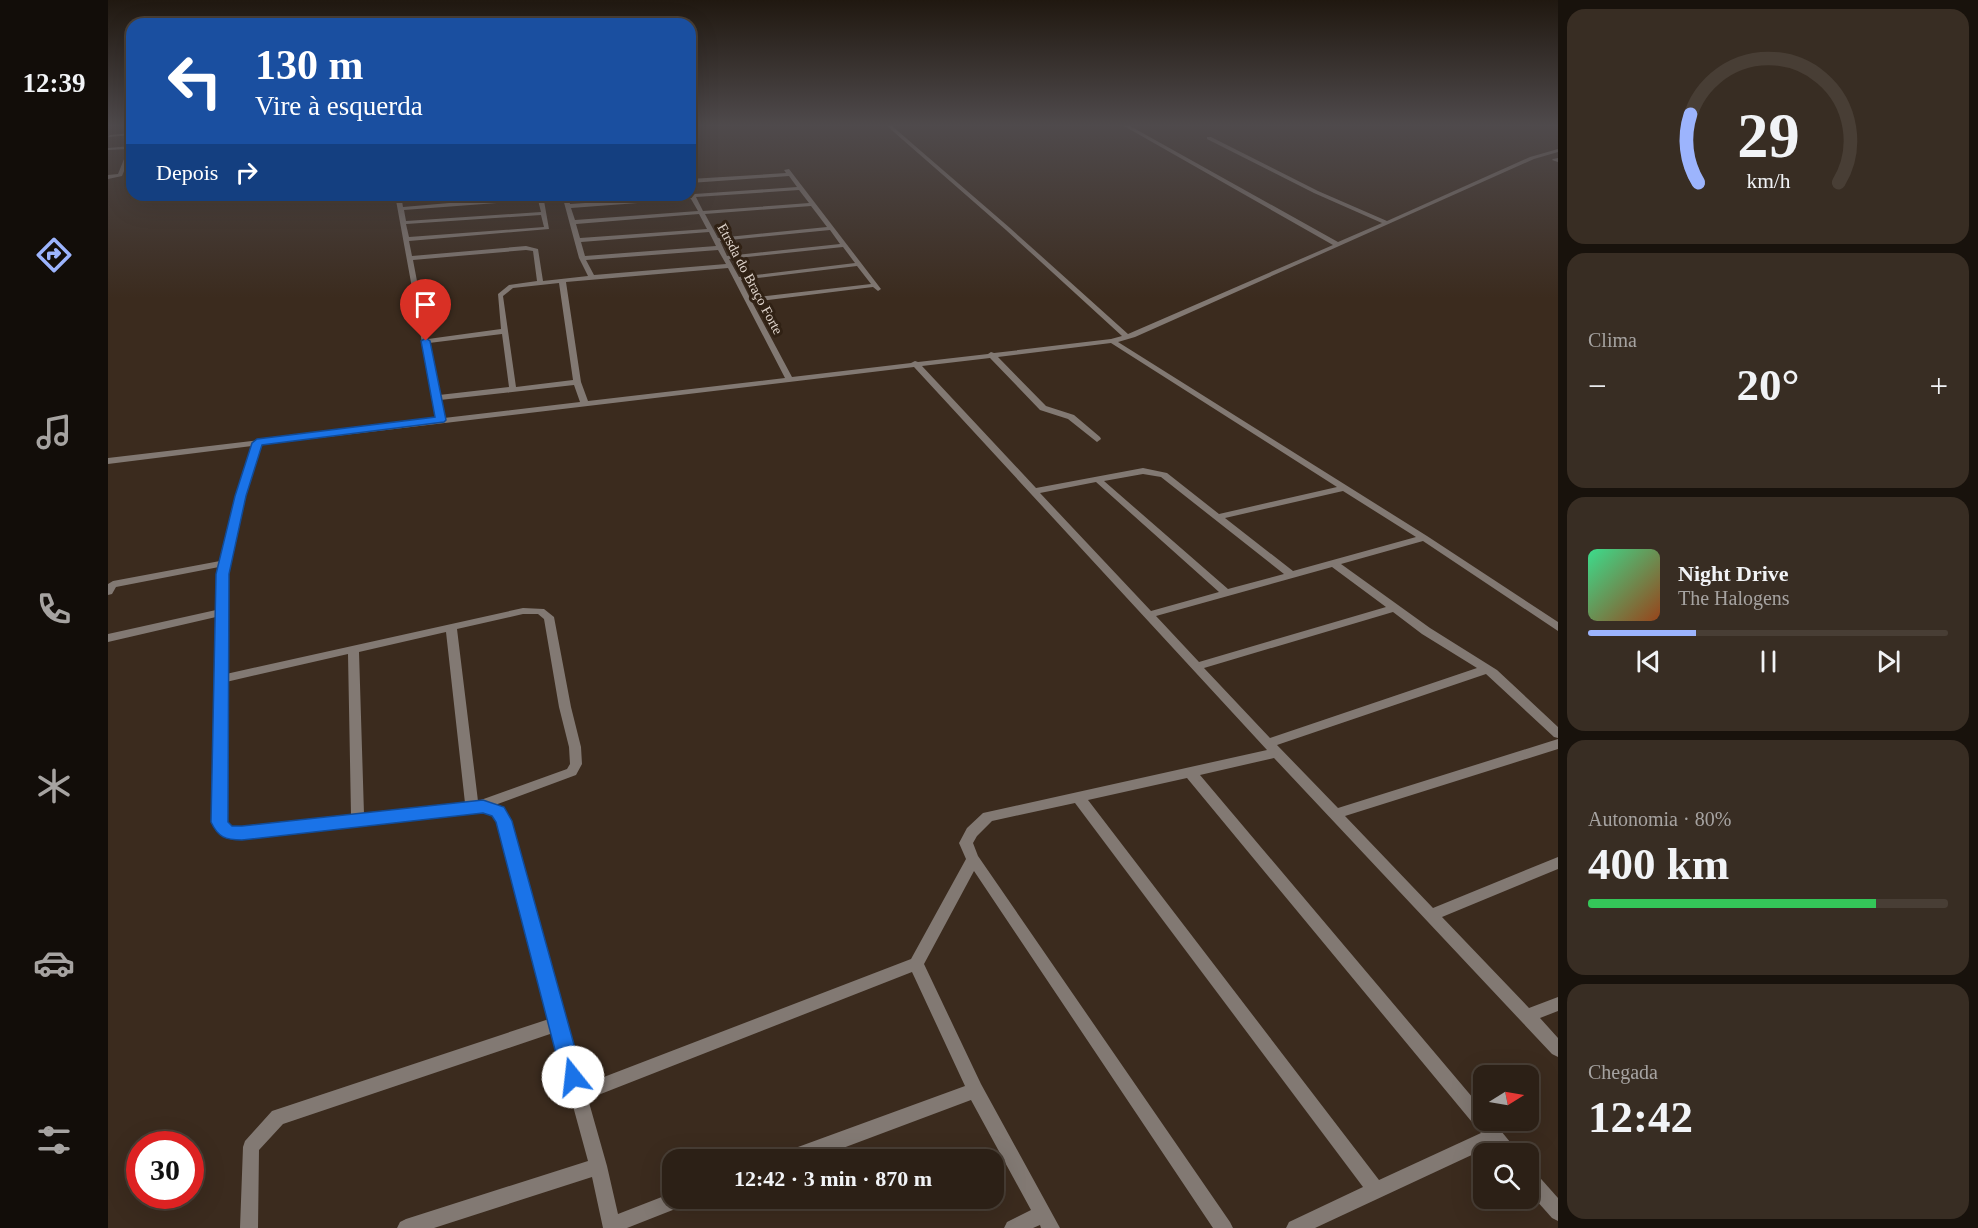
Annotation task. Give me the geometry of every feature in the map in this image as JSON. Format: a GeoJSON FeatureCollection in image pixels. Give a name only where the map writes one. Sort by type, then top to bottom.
{"type":"FeatureCollection","features":[{"type":"Feature","properties":{"kind":"street"},"geometry":{"type":"LineString","coordinates":[[748,300],[876,287],[797,183]]}},
{"type":"Feature","properties":{"kind":"street"},"geometry":{"type":"LineString","coordinates":[[955,183],[1127,337]]}},
{"type":"Feature","properties":{"kind":"street"},"geometry":{"type":"LineString","coordinates":[[1228,183],[1338,245]]}},
{"type":"Feature","properties":{"kind":"street"},"geometry":{"type":"LineString","coordinates":[[1300,183],[1388,223]]}},
{"type":"Feature","properties":{"kind":"street"},"geometry":{"type":"LineString","coordinates":[[108,461],[584,402],[1112,341],[1127,337],[1476,183]]}},
{"type":"Feature","properties":{"kind":"street"},"geometry":{"type":"LineString","coordinates":[[696,195],[801,188]]}},
{"type":"Feature","properties":{"kind":"street"},"geometry":{"type":"LineString","coordinates":[[399,201],[440,420]]}},
{"type":"Feature","properties":{"kind":"street"},"geometry":{"type":"LineString","coordinates":[[400,209],[506,201],[506,215]]}},
{"type":"Feature","properties":{"kind":"street"},"geometry":{"type":"LineString","coordinates":[[406,239],[547,228],[541,201]]}},
{"type":"Feature","properties":{"kind":"street"},"geometry":{"type":"LineString","coordinates":[[568,201],[582,258],[592,278]]}},
{"type":"Feature","properties":{"kind":"street"},"geometry":{"type":"LineString","coordinates":[[569,206],[625,201]]}},
{"type":"Feature","properties":{"kind":"street","name":"Etrsda do Braço Forte"},"geometry":{"type":"LineString","coordinates":[[695,201],[789,378]]}},
{"type":"Feature","properties":{"kind":"street"},"geometry":{"type":"LineString","coordinates":[[464,219],[466,204]]}},
{"type":"Feature","properties":{"kind":"street"},"geometry":{"type":"LineString","coordinates":[[574,222],[813,204]]}},
{"type":"Feature","properties":{"kind":"street"},"geometry":{"type":"LineString","coordinates":[[403,223],[544,213]]}},
{"type":"Feature","properties":{"kind":"street"},"geometry":{"type":"LineString","coordinates":[[716,240],[831,228]]}},
{"type":"Feature","properties":{"kind":"street"},"geometry":{"type":"LineString","coordinates":[[579,240],[711,230]]}},
{"type":"Feature","properties":{"kind":"street"},"geometry":{"type":"LineString","coordinates":[[726,258],[844,245]]}},
{"type":"Feature","properties":{"kind":"street"},"geometry":{"type":"LineString","coordinates":[[410,258],[526,248],[536,250],[540,283]]}},
{"type":"Feature","properties":{"kind":"street"},"geometry":{"type":"LineString","coordinates":[[582,258],[720,248]]}},
{"type":"Feature","properties":{"kind":"street"},"geometry":{"type":"LineString","coordinates":[[737,279],[859,264]]}},
{"type":"Feature","properties":{"kind":"street"},"geometry":{"type":"LineString","coordinates":[[513,390],[500,295],[504,289],[511,286],[562,280],[730,266]]}},
{"type":"Feature","properties":{"kind":"street"},"geometry":{"type":"LineString","coordinates":[[562,280],[578,382],[584,402]]}},
{"type":"Feature","properties":{"kind":"street"},"geometry":{"type":"LineString","coordinates":[[426,341],[505,331]]}},
{"type":"Feature","properties":{"kind":"street"},"geometry":{"type":"LineString","coordinates":[[1112,341],[1424,537],[1558,627]]}},
{"type":"Feature","properties":{"kind":"street"},"geometry":{"type":"LineString","coordinates":[[991,354],[1043,408],[1071,417],[1097,439]]}},
{"type":"Feature","properties":{"kind":"street"},"geometry":{"type":"LineString","coordinates":[[915,363],[1272,748],[1558,1049]]}},
{"type":"Feature","properties":{"kind":"street"},"geometry":{"type":"LineString","coordinates":[[436,398],[578,382]]}},
{"type":"Feature","properties":{"kind":"street"},"geometry":{"type":"LineString","coordinates":[[257,443],[240,496],[225,563],[221,612],[220,679],[219,822],[222,829],[228,833],[242,833],[472,808],[492,807],[498,811],[504,821],[598,1166],[612,1226],[662,1206]]}},
{"type":"Feature","properties":{"kind":"street"},"geometry":{"type":"LineString","coordinates":[[1034,491],[1143,471],[1164,475],[1291,575]]}},
{"type":"Feature","properties":{"kind":"street"},"geometry":{"type":"LineString","coordinates":[[1097,479],[1226,593]]}},
{"type":"Feature","properties":{"kind":"street"},"geometry":{"type":"LineString","coordinates":[[1218,516],[1344,488]]}},
{"type":"Feature","properties":{"kind":"street"},"geometry":{"type":"LineString","coordinates":[[1149,615],[1424,537]]}},
{"type":"Feature","properties":{"kind":"street"},"geometry":{"type":"LineString","coordinates":[[108,592],[113,584],[225,563]]}},
{"type":"Feature","properties":{"kind":"street"},"geometry":{"type":"LineString","coordinates":[[1333,563],[1395,608],[1487,669],[1558,734]]}},
{"type":"Feature","properties":{"kind":"street"},"geometry":{"type":"LineString","coordinates":[[1197,666],[1395,608]]}},
{"type":"Feature","properties":{"kind":"street"},"geometry":{"type":"LineString","coordinates":[[220,679],[523,611],[540,611],[549,617],[565,707],[575,747],[576,764],[572,772],[472,808]]}},
{"type":"Feature","properties":{"kind":"street"},"geometry":{"type":"LineString","coordinates":[[108,638],[221,612]]}},
{"type":"Feature","properties":{"kind":"street"},"geometry":{"type":"LineString","coordinates":[[451,628],[472,808]]}},
{"type":"Feature","properties":{"kind":"street"},"geometry":{"type":"LineString","coordinates":[[353,650],[358,821]]}},
{"type":"Feature","properties":{"kind":"street"},"geometry":{"type":"LineString","coordinates":[[1224,1228],[974,859],[966,843],[972,832],[988,817],[1190,772],[1272,748],[1487,669]]}},
{"type":"Feature","properties":{"kind":"street"},"geometry":{"type":"LineString","coordinates":[[1336,814],[1558,744]]}},
{"type":"Feature","properties":{"kind":"street"},"geometry":{"type":"LineString","coordinates":[[1190,772],[1500,1143]]}},
{"type":"Feature","properties":{"kind":"street"},"geometry":{"type":"LineString","coordinates":[[1078,797],[1377,1191]]}},
{"type":"Feature","properties":{"kind":"street"},"geometry":{"type":"LineString","coordinates":[[578,1095],[916,964],[974,859]]}},
{"type":"Feature","properties":{"kind":"street"},"geometry":{"type":"LineString","coordinates":[[1431,915],[1558,863]]}},
{"type":"Feature","properties":{"kind":"street"},"geometry":{"type":"LineString","coordinates":[[916,964],[975,1090],[1047,1221],[1013,1228]]}},
{"type":"Feature","properties":{"kind":"street"},"geometry":{"type":"LineString","coordinates":[[1527,1016],[1558,1004]]}},
{"type":"Feature","properties":{"kind":"street"},"geometry":{"type":"LineString","coordinates":[[249,1228],[250,1147],[278,1117],[558,1024]]}},
{"type":"Feature","properties":{"kind":"street"},"geometry":{"type":"LineString","coordinates":[[817,1149],[975,1090]]}},
{"type":"Feature","properties":{"kind":"street"},"geometry":{"type":"LineString","coordinates":[[1295,1228],[1494,1136]]}},
{"type":"Feature","properties":{"kind":"street"},"geometry":{"type":"LineString","coordinates":[[406,1228],[598,1166]]}},
{"type":"Feature","properties":{"kind":"street"},"geometry":{"type":"LineString","coordinates":[[1539,1190],[1558,1212]]}},
{"type":"Feature","properties":{"kind":"route"},"geometry":{"type":"LineString","coordinates":[[426,341],[440,420],[257,443],[240,496],[222,574],[219,822],[222,829],[228,833],[242,833],[483,806],[492,807],[498,811],[504,821],[573,1077]]}}]}
